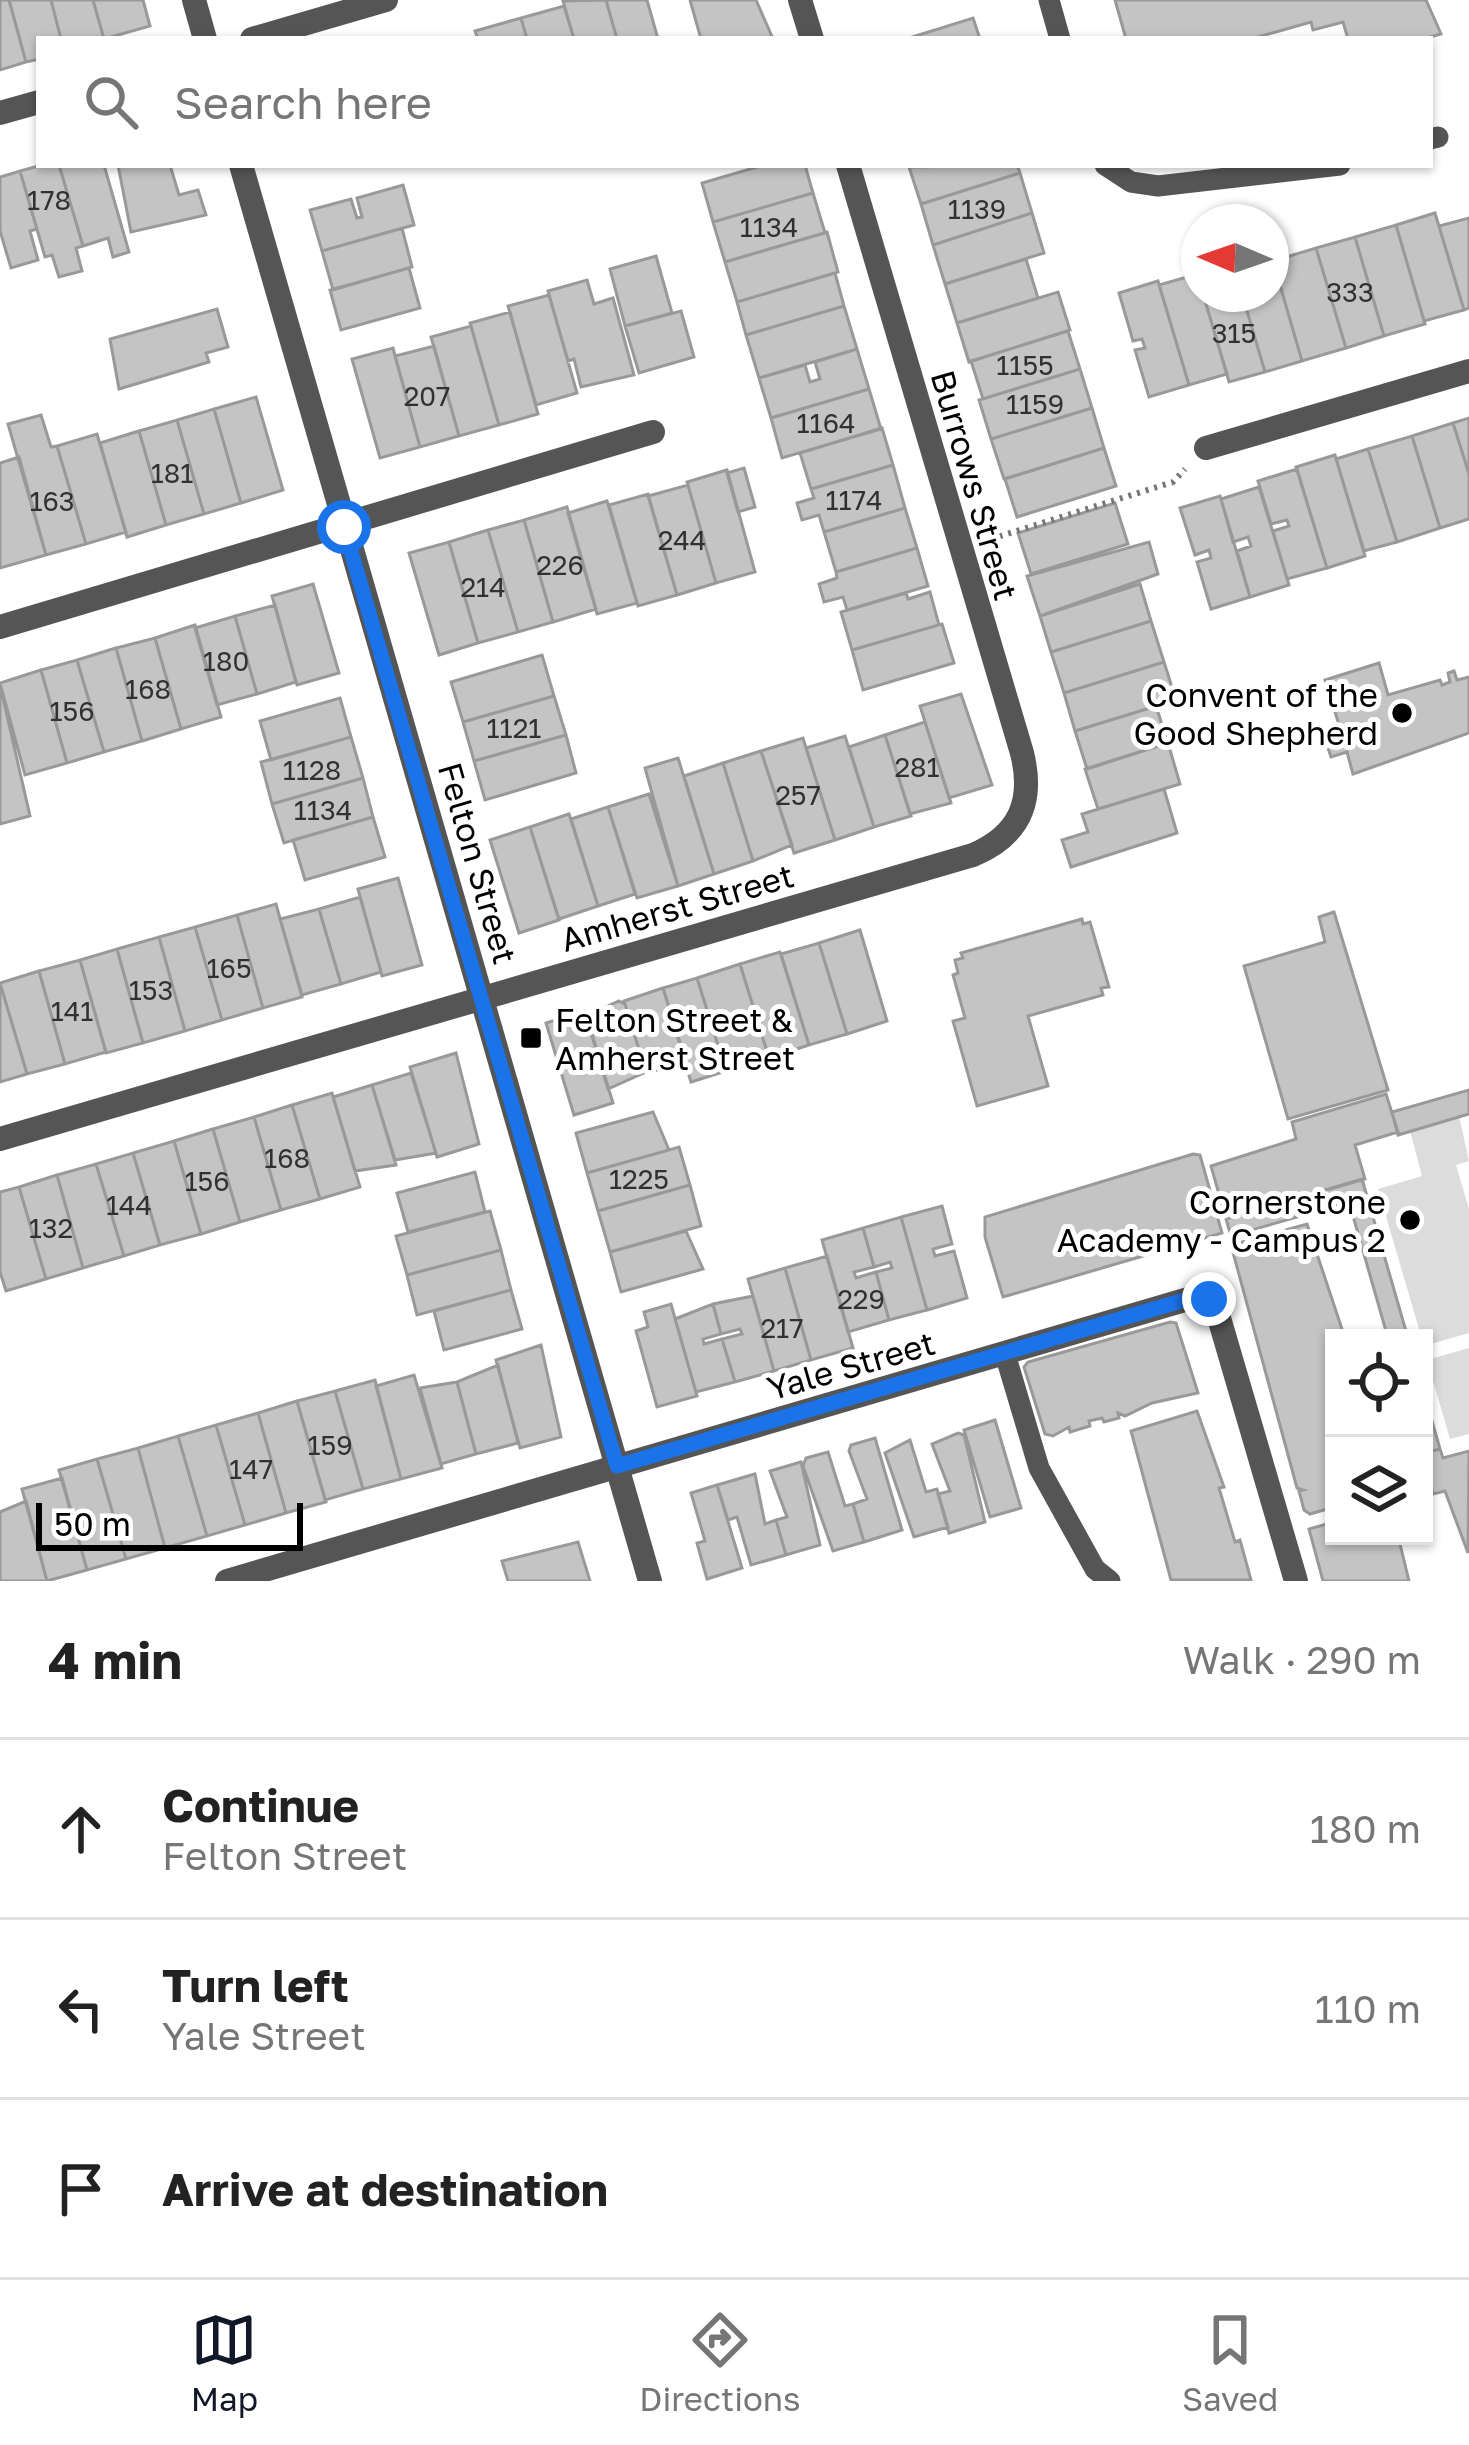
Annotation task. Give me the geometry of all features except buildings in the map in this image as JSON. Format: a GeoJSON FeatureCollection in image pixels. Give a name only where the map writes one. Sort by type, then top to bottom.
{"type":"FeatureCollection","features":[{"type":"Feature","properties":{"kind":"street"},"geometry":{"type":"LineString","coordinates":[[194,0],[204,36]]}},
{"type":"Feature","properties":{"kind":"street"},"geometry":{"type":"LineString","coordinates":[[262,36],[386,0]]}},
{"type":"Feature","properties":{"kind":"street"},"geometry":{"type":"LineString","coordinates":[[800,0],[811,36]]}},
{"type":"Feature","properties":{"kind":"street"},"geometry":{"type":"LineString","coordinates":[[0,113],[36,103]]}},
{"type":"Feature","properties":{"kind":"street","name":"Felton Street"},"geometry":{"type":"LineString","coordinates":[[242,168],[650,1581]]}},
{"type":"Feature","properties":{"kind":"street","name":"Burrows Street"},"geometry":{"type":"LineString","coordinates":[[849,168],[1027,772],[1018,823]]}},
{"type":"Feature","properties":{"kind":"street"},"geometry":{"type":"LineString","coordinates":[[1206,448],[1469,371]]}},
{"type":"Feature","properties":{"kind":"street"},"geometry":{"type":"LineString","coordinates":[[0,627],[653,432]]}},
{"type":"Feature","properties":{"kind":"street","name":"Amherst Street"},"geometry":{"type":"LineString","coordinates":[[0,1139],[973,855],[1018,823]]}},
{"type":"Feature","properties":{"kind":"street","name":"Yale Street"},"geometry":{"type":"LineString","coordinates":[[227,1581],[1195,1297],[1209,1299],[1217,1311],[1296,1581]]}},
{"type":"Feature","properties":{"kind":"lane"},"geometry":{"type":"LineString","coordinates":[[1049,0],[1059,36]]}},
{"type":"Feature","properties":{"kind":"lane"},"geometry":{"type":"LineString","coordinates":[[1110,168],[1131,182],[1158,186],[1314,168]]}},
{"type":"Feature","properties":{"kind":"lane"},"geometry":{"type":"LineString","coordinates":[[1005,1354],[1039,1468],[1095,1569],[1110,1581]]}},
{"type":"Feature","properties":{"kind":"path"},"geometry":{"type":"LineString","coordinates":[[959,549],[1173,482],[1206,448]]}},
{"type":"Feature","properties":{"kind":"shaded area"},"geometry":{"type":"Polygon","coordinates":[[[1459,1116],[1469,1161],[1456,1165],[1469,1209],[1469,1333],[1433,1343],[1433,1329],[1419,1329],[1378,1189],[1422,1176],[1410,1131],[1459,1116]]]}},
{"type":"Feature","properties":{"kind":"shaded area"},"geometry":{"type":"Polygon","coordinates":[[[1469,1348],[1469,1434],[1450,1439],[1433,1381],[1433,1358],[1469,1348]]]}},
{"type":"Feature","properties":{"kind":"place","name":"Convent of the Good Shepherd"},"geometry":{"type":"Point","coordinates":[1402,713]}},
{"type":"Feature","properties":{"kind":"place","name":"Felton Street & Amherst Street"},"geometry":{"type":"Point","coordinates":[531,1038]}},
{"type":"Feature","properties":{"kind":"place","name":"Cornerstone Academy - Campus 2"},"geometry":{"type":"Point","coordinates":[1410,1220]}},
{"type":"Feature","properties":{"kind":"route"},"geometry":{"type":"LineString","coordinates":[[344,527],[617,1466],[1195,1297],[1209,1299]]}}]}
